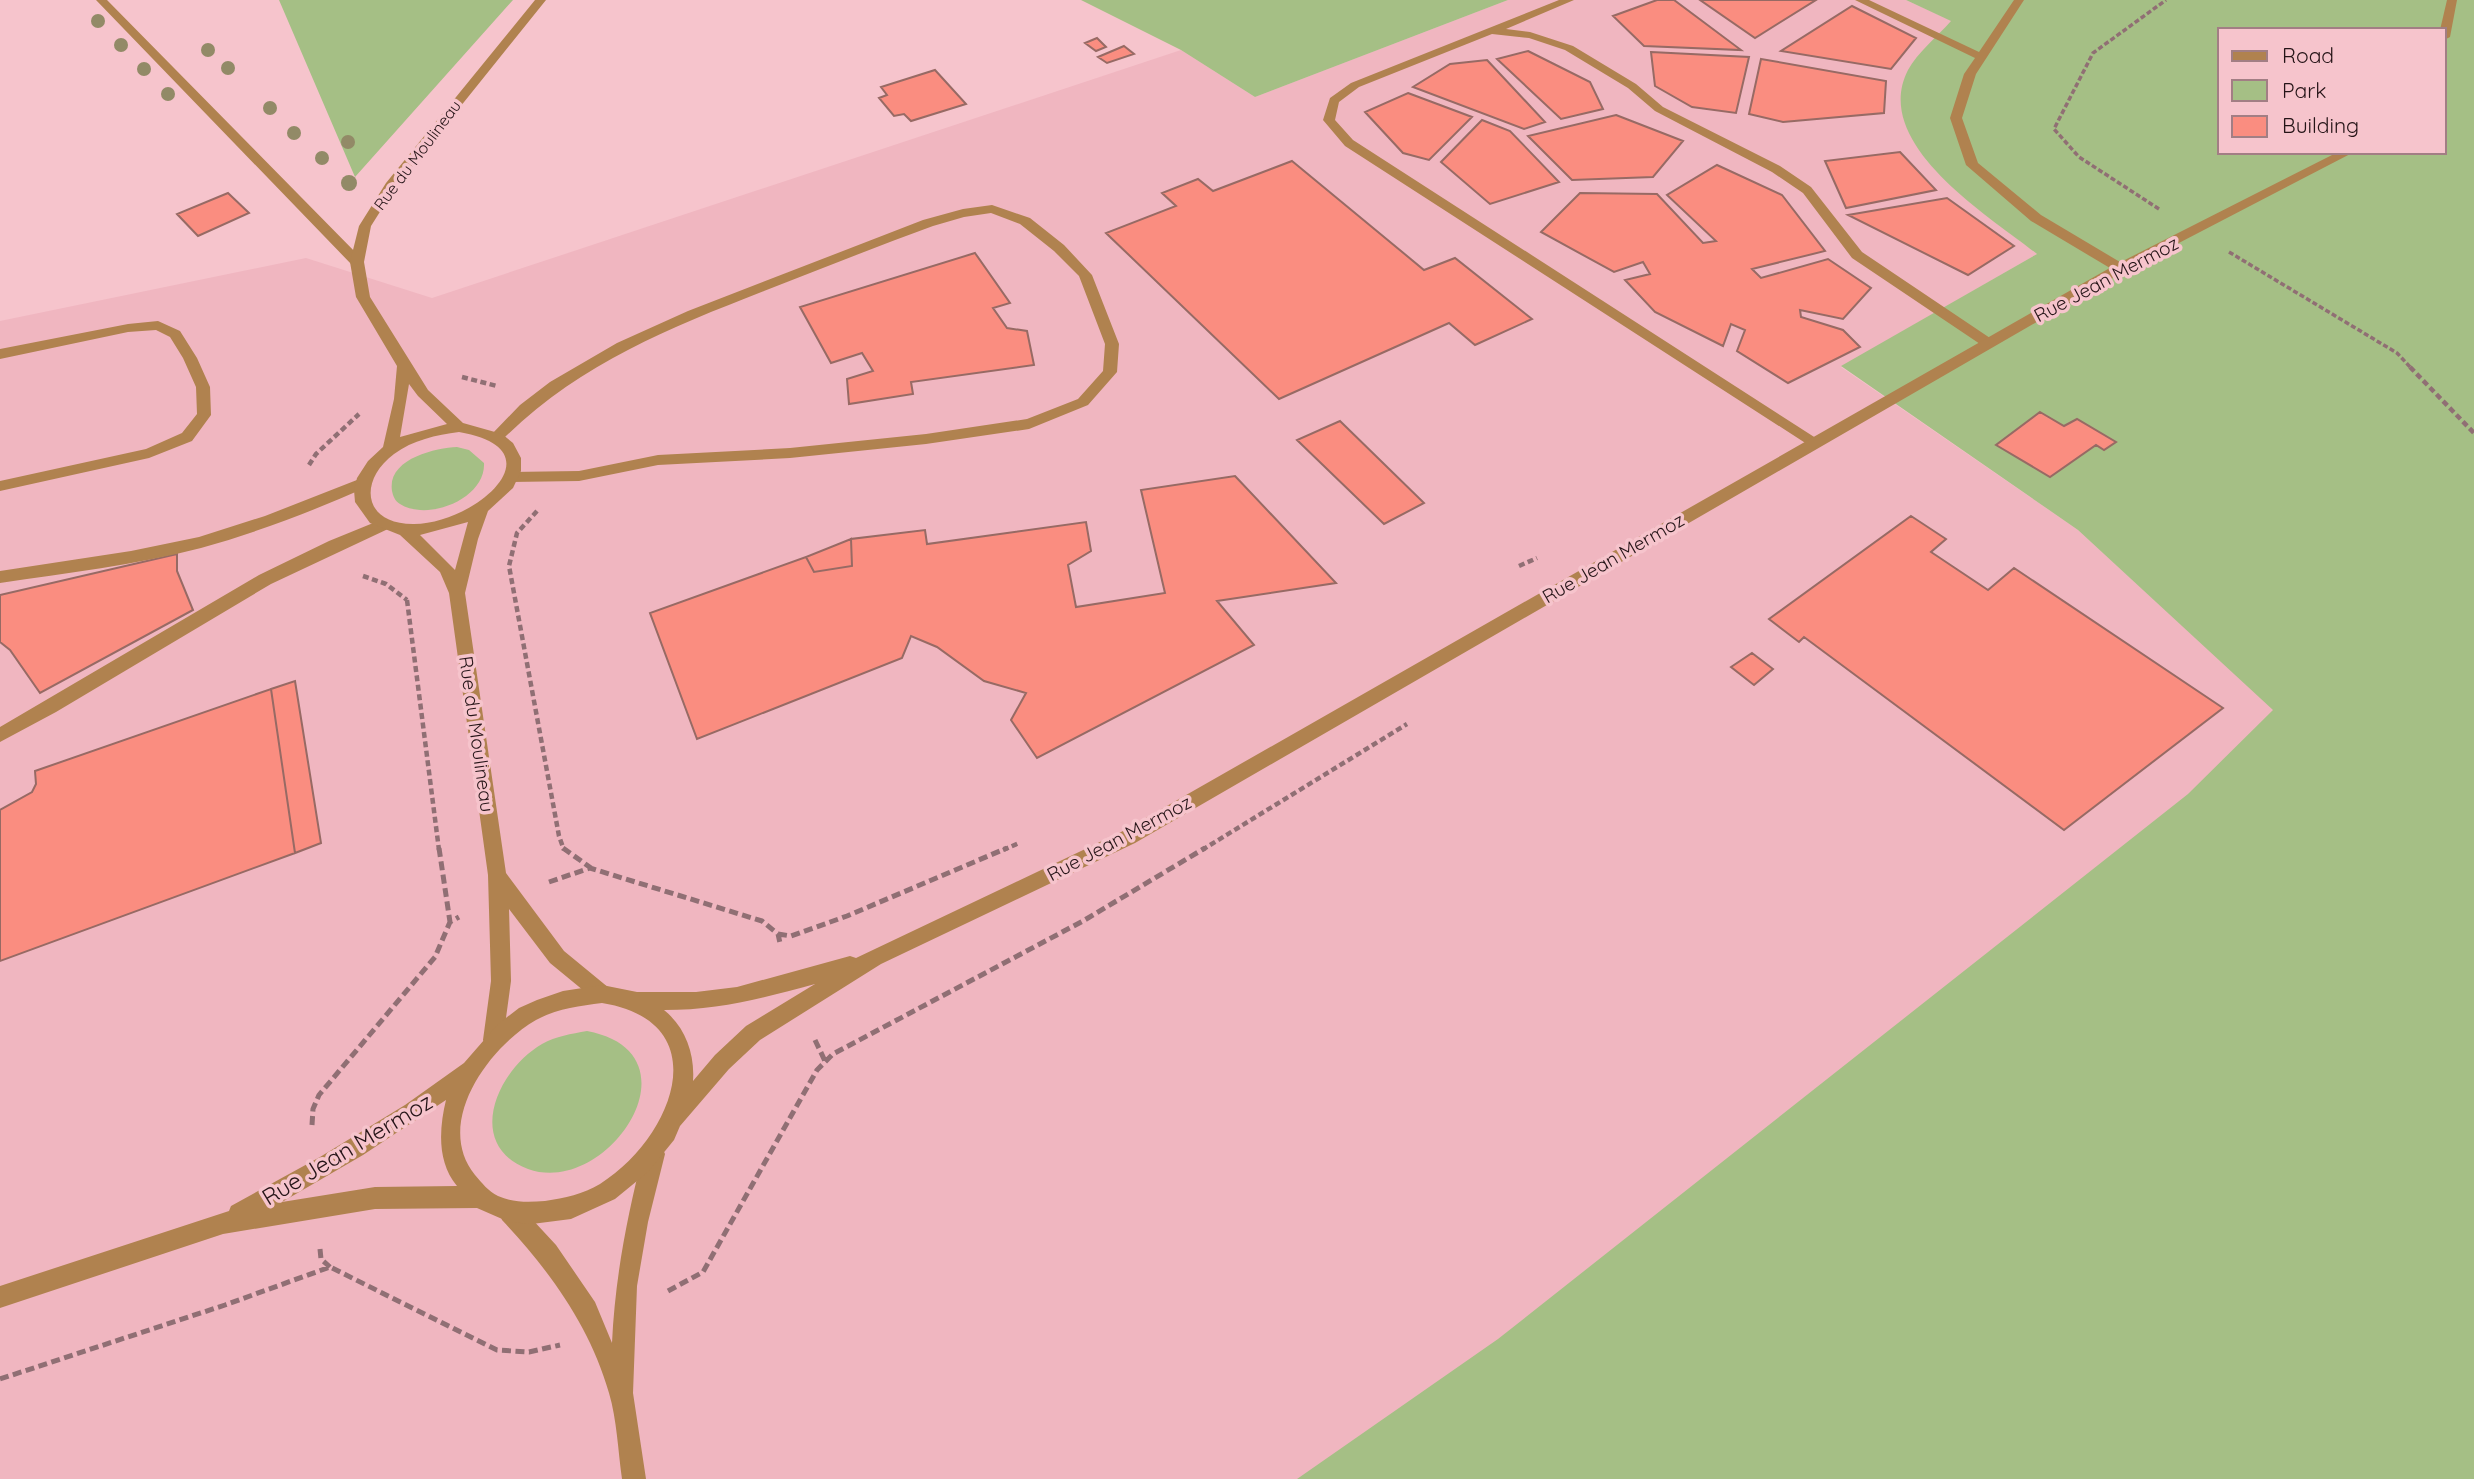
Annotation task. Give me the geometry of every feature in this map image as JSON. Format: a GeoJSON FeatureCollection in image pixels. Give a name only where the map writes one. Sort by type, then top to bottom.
{"type":"FeatureCollection","features":[{"type":"Feature","properties":{"kind":"street"},"geometry":{"type":"LineString","coordinates":[[100,0],[357,262]]}},
{"type":"Feature","properties":{"kind":"street","name":"Rue du Moulineau"},"geometry":{"type":"LineString","coordinates":[[459,427],[422,393],[404,366],[363,297],[357,262],[365,226],[390,186],[541,0]]}},
{"type":"Feature","properties":{"kind":"street"},"geometry":{"type":"LineString","coordinates":[[1569,0],[1355,85],[1334,100],[1329,120],[1349,143],[1815,442]]}},
{"type":"Feature","properties":{"kind":"street"},"geometry":{"type":"LineString","coordinates":[[1860,0],[1981,57]]}},
{"type":"Feature","properties":{"kind":"street"},"geometry":{"type":"LineString","coordinates":[[2019,0],[1970,74],[1956,118],[1972,166],[2036,218],[2120,268]]}},
{"type":"Feature","properties":{"kind":"street"},"geometry":{"type":"LineString","coordinates":[[2446,28],[2452,0]]}},
{"type":"Feature","properties":{"kind":"street"},"geometry":{"type":"LineString","coordinates":[[1491,31],[1530,35],[1569,48],[1632,86],[1659,109],[1776,169],[1807,190],[1857,255],[1988,343]]}},
{"type":"Feature","properties":{"kind":"street","name":"Rue Jean Mermoz"},"geometry":{"type":"LineString","coordinates":[[676,1117],[722,1062],[753,1033],[874,958],[1129,837],[2120,268],[2196,232],[2344,154]]}},
{"type":"Feature","properties":{"kind":"street"},"geometry":{"type":"LineString","coordinates":[[498,435],[529,405],[597,359],[712,306],[928,223],[963,213],[992,209],[1025,221],[1059,248],[1085,275],[1112,344],[1110,372],[1083,402],[1029,424],[926,439],[790,453],[658,460],[579,476],[511,477]]}},
{"type":"Feature","properties":{"kind":"street"},"geometry":{"type":"LineString","coordinates":[[0,354],[128,328],[158,325],[175,334],[190,358],[203,387],[204,415],[187,437],[149,453],[0,486]]}},
{"type":"Feature","properties":{"kind":"street"},"geometry":{"type":"LineString","coordinates":[[390,449],[401,399],[404,366]]}},
{"type":"Feature","properties":{"kind":"street"},"geometry":{"type":"LineString","coordinates":[[459,427],[481,428],[498,435],[510,446],[514,461],[511,477],[500,494],[481,509],[457,521],[431,529],[405,530],[383,525],[368,514],[361,499],[362,483],[373,465],[390,449],[411,438],[436,430],[459,427]]}},
{"type":"Feature","properties":{"kind":"street"},"geometry":{"type":"LineString","coordinates":[[0,577],[174,549],[209,540],[306,507],[362,483]]}},
{"type":"Feature","properties":{"kind":"street","name":"Rue du Moulineau"},"geometry":{"type":"LineString","coordinates":[[457,593],[470,539],[481,509]]}},
{"type":"Feature","properties":{"kind":"street"},"geometry":{"type":"LineString","coordinates":[[0,735],[59,705],[195,619],[259,583],[324,549],[383,525]]}},
{"type":"Feature","properties":{"kind":"street","name":"Rue du Moulineau"},"geometry":{"type":"LineString","coordinates":[[405,530],[446,569],[457,593],[498,875],[500,981],[493,1040]]}},
{"type":"Feature","properties":{"kind":"street","name":"Rue du Moulineau"},"geometry":{"type":"LineString","coordinates":[[498,875],[526,918],[557,957],[602,994]]}},
{"type":"Feature","properties":{"kind":"street","name":"Rue Jean Mermoz"},"geometry":{"type":"LineString","coordinates":[[636,1001],[696,1001],[737,996],[874,958]]}},
{"type":"Feature","properties":{"kind":"street"},"geometry":{"type":"LineString","coordinates":[[510,1212],[547,1214],[587,1204],[624,1183],[654,1154],[676,1117],[684,1080],[681,1046],[663,1018],[636,1001],[602,994],[565,999],[527,1014],[493,1040],[468,1071],[453,1106],[450,1141],[458,1172],[479,1197],[510,1212],[548,1253],[587,1310],[621,1393]]}},
{"type":"Feature","properties":{"kind":"street","name":"Rue Jean Mermoz"},"geometry":{"type":"LineString","coordinates":[[223,1223],[372,1140],[422,1107],[468,1071]]}},
{"type":"Feature","properties":{"kind":"street"},"geometry":{"type":"LineString","coordinates":[[634,1479],[621,1393],[625,1312],[637,1222],[654,1154]]}},
{"type":"Feature","properties":{"kind":"street","name":"Rue Jean Mermoz"},"geometry":{"type":"LineString","coordinates":[[0,1297],[223,1223],[375,1198],[479,1197]]}},
{"type":"Feature","properties":{"kind":"path"},"geometry":{"type":"LineString","coordinates":[[2166,0],[2092,53],[2054,129],[2079,157],[2196,232],[2397,354],[2474,433]]}},
{"type":"Feature","properties":{"kind":"path"},"geometry":{"type":"LineString","coordinates":[[1510,572],[1532,559],[1544,556]]}},
{"type":"Feature","properties":{"kind":"path"},"geometry":{"type":"LineString","coordinates":[[509,566],[559,836],[564,850],[591,868]]}},
{"type":"Feature","properties":{"kind":"path"},"geometry":{"type":"LineString","coordinates":[[407,600],[426,764],[450,922]]}},
{"type":"Feature","properties":{"kind":"path"},"geometry":{"type":"LineString","coordinates":[[625,1312],[703,1272],[817,1070],[833,1054],[1083,921],[1309,787],[1414,720]]}},
{"type":"Feature","properties":{"kind":"path"},"geometry":{"type":"LineString","coordinates":[[778,934],[791,936],[848,916],[1031,837]]}},
{"type":"Feature","properties":{"kind":"path"},"geometry":{"type":"LineString","coordinates":[[0,1379],[225,1305],[330,1267],[497,1350],[528,1352],[561,1345],[595,1328]]}},
{"type":"Feature","properties":{"kind":"shaded area"},"geometry":{"type":"Polygon","coordinates":[[[1508,0],[1906,0],[1952,21],[1909,70],[1926,160],[1957,191],[2037,254],[1841,367],[2078,530],[2273,709],[2474,1479],[0,1479],[0,321],[306,258],[432,298],[1181,50],[1255,97],[1508,0]]]}},
{"type":"Feature","properties":{"kind":"green space"},"geometry":{"type":"Polygon","coordinates":[[[279,0],[513,0],[355,177],[279,0]]]}},
{"type":"Feature","properties":{"kind":"green space"},"geometry":{"type":"Polygon","coordinates":[[[1081,0],[1508,0],[1255,97],[1181,50],[1081,0]]]}},
{"type":"Feature","properties":{"kind":"green space"},"geometry":{"type":"Polygon","coordinates":[[[1906,0],[2474,0],[2474,1479],[1297,1479],[1498,1339],[2188,794],[2273,710],[2078,530],[1841,366],[2037,254],[1965,199],[1940,176],[1919,151],[1905,125],[1901,98],[1908,70],[1951,21],[1906,0]]]}},
{"type":"Feature","properties":{"kind":"green space"},"geometry":{"type":"Polygon","coordinates":[[[457,447],[469,450],[484,463],[482,476],[476,487],[466,496],[440,508],[426,510],[412,509],[397,501],[392,491],[392,480],[405,463],[425,453],[457,447]]]}},
{"type":"Feature","properties":{"kind":"green space"},"geometry":{"type":"Polygon","coordinates":[[[587,1031],[621,1044],[638,1066],[641,1092],[631,1119],[613,1144],[587,1163],[558,1172],[528,1169],[508,1158],[497,1143],[492,1126],[494,1107],[501,1089],[512,1071],[542,1044],[558,1037],[587,1031]]]}},
{"type":"Feature","properties":{"kind":"building"},"geometry":{"type":"Polygon","coordinates":[[[1657,0],[1674,0],[1741,50],[1644,46],[1613,16],[1657,0]]]}},
{"type":"Feature","properties":{"kind":"building"},"geometry":{"type":"Polygon","coordinates":[[[1700,0],[1816,0],[1755,38],[1700,0]]]}},
{"type":"Feature","properties":{"kind":"building"},"geometry":{"type":"Polygon","coordinates":[[[1852,6],[1916,38],[1891,69],[1781,51],[1852,6]]]}},
{"type":"Feature","properties":{"kind":"building"},"geometry":{"type":"Polygon","coordinates":[[[1097,38],[1106,47],[1096,51],[1085,43],[1097,38]]]}},
{"type":"Feature","properties":{"kind":"building"},"geometry":{"type":"Polygon","coordinates":[[[1124,46],[1134,54],[1107,63],[1098,57],[1124,46]]]}},
{"type":"Feature","properties":{"kind":"building"},"geometry":{"type":"Polygon","coordinates":[[[1528,51],[1590,82],[1603,109],[1561,119],[1497,59],[1528,51]]]}},
{"type":"Feature","properties":{"kind":"building"},"geometry":{"type":"Polygon","coordinates":[[[1651,52],[1749,57],[1736,113],[1692,107],[1655,86],[1651,52]]]}},
{"type":"Feature","properties":{"kind":"building"},"geometry":{"type":"Polygon","coordinates":[[[1761,59],[1886,81],[1884,113],[1783,122],[1749,114],[1761,59]]]}},
{"type":"Feature","properties":{"kind":"building"},"geometry":{"type":"Polygon","coordinates":[[[1487,60],[1545,122],[1524,129],[1413,87],[1450,64],[1487,60]]]}},
{"type":"Feature","properties":{"kind":"building"},"geometry":{"type":"Polygon","coordinates":[[[935,70],[966,104],[911,121],[904,114],[894,116],[879,98],[887,95],[881,87],[935,70]]]}},
{"type":"Feature","properties":{"kind":"building"},"geometry":{"type":"Polygon","coordinates":[[[1408,93],[1472,117],[1429,160],[1403,153],[1365,112],[1408,93]]]}},
{"type":"Feature","properties":{"kind":"building"},"geometry":{"type":"Polygon","coordinates":[[[1616,115],[1683,141],[1653,177],[1572,180],[1528,136],[1616,115]]]}},
{"type":"Feature","properties":{"kind":"building"},"geometry":{"type":"Polygon","coordinates":[[[1482,120],[1510,131],[1559,182],[1490,204],[1441,162],[1482,120]]]}},
{"type":"Feature","properties":{"kind":"building"},"geometry":{"type":"Polygon","coordinates":[[[1900,152],[1936,190],[1846,208],[1825,161],[1900,152]]]}},
{"type":"Feature","properties":{"kind":"building"},"geometry":{"type":"Polygon","coordinates":[[[1292,161],[1424,270],[1455,258],[1532,319],[1475,345],[1449,323],[1279,399],[1106,233],[1176,206],[1162,193],[1198,179],[1213,191],[1292,161]]]}},
{"type":"Feature","properties":{"kind":"building"},"geometry":{"type":"Polygon","coordinates":[[[1717,165],[1782,195],[1825,251],[1752,269],[1761,278],[1828,259],[1871,288],[1843,319],[1800,310],[1801,317],[1843,330],[1860,347],[1788,383],[1737,351],[1745,330],[1731,324],[1723,346],[1655,312],[1625,280],[1650,274],[1643,262],[1614,272],[1541,232],[1580,193],[1657,194],[1703,243],[1716,241],[1667,195],[1717,165]]]}},
{"type":"Feature","properties":{"kind":"building"},"geometry":{"type":"Polygon","coordinates":[[[228,193],[249,213],[198,236],[177,214],[228,193]]]}},
{"type":"Feature","properties":{"kind":"building"},"geometry":{"type":"Polygon","coordinates":[[[1947,198],[2014,246],[1968,275],[1848,215],[1947,198]]]}},
{"type":"Feature","properties":{"kind":"building"},"geometry":{"type":"Polygon","coordinates":[[[975,253],[1010,303],[993,308],[1007,328],[1027,331],[1034,365],[911,382],[913,394],[849,404],[847,379],[873,371],[862,353],[831,363],[800,307],[975,253]]]}},
{"type":"Feature","properties":{"kind":"building"},"geometry":{"type":"Polygon","coordinates":[[[2040,412],[2064,426],[2077,419],[2116,442],[2104,450],[2096,445],[2050,477],[1996,445],[2040,412]]]}},
{"type":"Feature","properties":{"kind":"building"},"geometry":{"type":"Polygon","coordinates":[[[1340,421],[1424,503],[1384,524],[1297,440],[1340,421]]]}},
{"type":"Feature","properties":{"kind":"building"},"geometry":{"type":"Polygon","coordinates":[[[1235,476],[1336,583],[1217,601],[1254,645],[1037,758],[1011,720],[1026,693],[984,681],[937,647],[911,636],[902,658],[697,739],[650,613],[806,557],[814,572],[852,566],[851,539],[925,530],[927,544],[1086,522],[1091,551],[1068,565],[1076,607],[1165,593],[1141,490],[1235,476]]]}},
{"type":"Feature","properties":{"kind":"building"},"geometry":{"type":"Polygon","coordinates":[[[1911,516],[1946,539],[1931,552],[1988,590],[2014,568],[2223,708],[2064,830],[1804,637],[1799,642],[1769,619],[1911,516]]]}},
{"type":"Feature","properties":{"kind":"building"},"geometry":{"type":"Polygon","coordinates":[[[851,539],[852,566],[814,572],[806,557],[851,539]]]}},
{"type":"Feature","properties":{"kind":"building"},"geometry":{"type":"Polygon","coordinates":[[[177,554],[177,571],[193,610],[40,693],[10,650],[0,642],[0,595],[177,554]]]}},
{"type":"Feature","properties":{"kind":"building"},"geometry":{"type":"Polygon","coordinates":[[[1752,653],[1773,669],[1754,685],[1731,667],[1752,653]]]}},
{"type":"Feature","properties":{"kind":"building"},"geometry":{"type":"Polygon","coordinates":[[[295,681],[321,843],[295,853],[271,689],[295,681]]]}},
{"type":"Feature","properties":{"kind":"building"},"geometry":{"type":"Polygon","coordinates":[[[271,689],[295,853],[0,961],[0,810],[32,792],[36,784],[35,771],[271,689]]]}}]}
